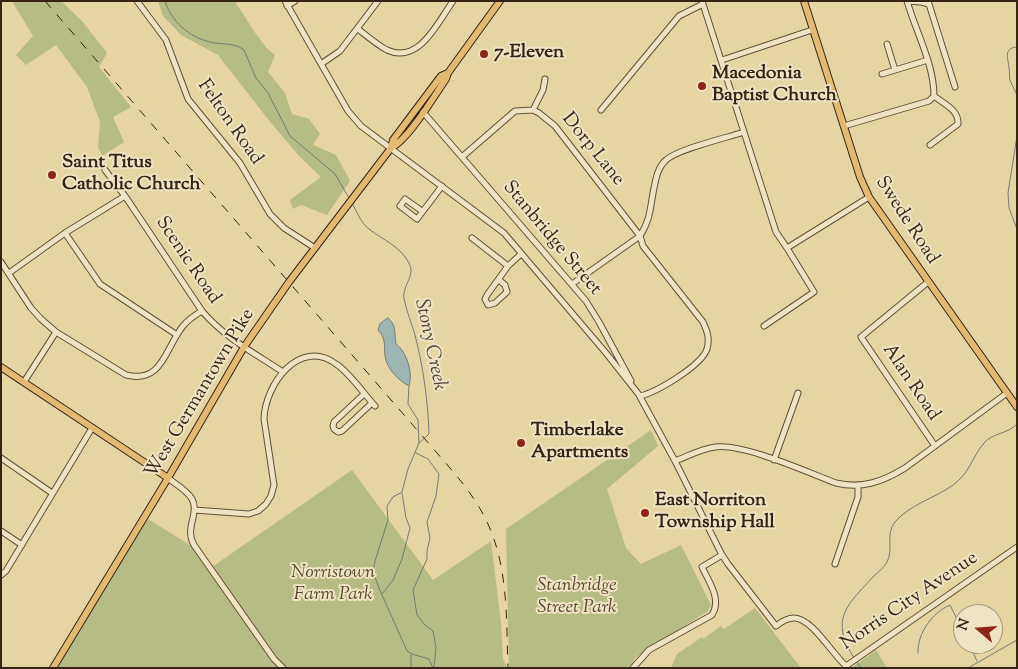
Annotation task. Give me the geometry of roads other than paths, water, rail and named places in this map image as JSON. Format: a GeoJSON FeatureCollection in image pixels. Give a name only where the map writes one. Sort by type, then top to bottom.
{"type":"FeatureCollection","features":[{"type":"Feature","properties":{"kind":"main road","name":"West Germantown Pike"},"geometry":{"type":"LineString","coordinates":[[391,148],[398,144],[423,112],[446,79],[448,73],[500,1]]}},
{"type":"Feature","properties":{"kind":"main road","name":"Swede Road"},"geometry":{"type":"LineString","coordinates":[[804,1],[860,177],[869,197],[1017,407]]}},
{"type":"Feature","properties":{"kind":"main road","name":"West Germantown Pike"},"geometry":{"type":"LineString","coordinates":[[53,668],[168,478],[244,347],[314,248],[391,148],[393,140],[441,76],[448,73]]}},
{"type":"Feature","properties":{"kind":"main road"},"geometry":{"type":"LineString","coordinates":[[1,368],[168,478]]}},
{"type":"Feature","properties":{"kind":"street","name":"Felton Road"},"geometry":{"type":"LineString","coordinates":[[137,1],[166,40],[188,99],[240,163],[270,214],[284,228],[314,248]]}},
{"type":"Feature","properties":{"kind":"street"},"geometry":{"type":"LineString","coordinates":[[286,4],[295,1]]}},
{"type":"Feature","properties":{"kind":"street"},"geometry":{"type":"LineString","coordinates":[[321,64],[340,51],[378,1]]}},
{"type":"Feature","properties":{"kind":"street"},"geometry":{"type":"LineString","coordinates":[[358,29],[388,50],[410,53],[421,45],[453,1]]}},
{"type":"Feature","properties":{"kind":"street"},"geometry":{"type":"LineString","coordinates":[[934,96],[928,60],[907,1],[929,4],[955,87]]}},
{"type":"Feature","properties":{"kind":"street"},"geometry":{"type":"LineString","coordinates":[[601,110],[679,16],[702,3],[722,60],[776,232],[788,248],[814,292],[764,326]]}},
{"type":"Feature","properties":{"kind":"street","name":"Stanbridge Street"},"geometry":{"type":"LineString","coordinates":[[286,4],[348,111],[361,126],[504,234],[606,353],[640,396]]}},
{"type":"Feature","properties":{"kind":"street"},"geometry":{"type":"LineString","coordinates":[[722,60],[812,30]]}},
{"type":"Feature","properties":{"kind":"street"},"geometry":{"type":"LineString","coordinates":[[887,44],[895,70]]}},
{"type":"Feature","properties":{"kind":"street"},"geometry":{"type":"LineString","coordinates":[[882,74],[928,60]]}},
{"type":"Feature","properties":{"kind":"street"},"geometry":{"type":"LineString","coordinates":[[533,110],[544,90],[545,79]]}},
{"type":"Feature","properties":{"kind":"street"},"geometry":{"type":"LineString","coordinates":[[844,126],[929,100],[934,96]]}},
{"type":"Feature","properties":{"kind":"street"},"geometry":{"type":"LineString","coordinates":[[930,145],[958,124],[958,119],[952,109],[934,96]]}},
{"type":"Feature","properties":{"kind":"street","name":"Dorp Lane"},"geometry":{"type":"LineString","coordinates":[[462,157],[515,111],[533,110],[540,113],[555,126],[640,236],[643,246],[703,322],[708,332],[709,340],[704,355],[699,360],[653,393],[640,396]]}},
{"type":"Feature","properties":{"kind":"street","name":"Stanbridge Street"},"geometry":{"type":"LineString","coordinates":[[423,112],[572,284],[599,322],[676,461],[722,556],[776,626]]}},
{"type":"Feature","properties":{"kind":"street"},"geometry":{"type":"LineString","coordinates":[[572,284],[640,236],[648,224],[656,179],[667,159],[681,152],[744,132]]}},
{"type":"Feature","properties":{"kind":"street","name":"Scenic Road"},"geometry":{"type":"LineString","coordinates":[[105,170],[125,196],[202,311],[221,332],[283,372]]}},
{"type":"Feature","properties":{"kind":"street"},"geometry":{"type":"LineString","coordinates":[[422,211],[442,186]]}},
{"type":"Feature","properties":{"kind":"street"},"geometry":{"type":"LineString","coordinates":[[9,273],[66,233],[125,196]]}},
{"type":"Feature","properties":{"kind":"street"},"geometry":{"type":"LineString","coordinates":[[788,248],[869,197]]}},
{"type":"Feature","properties":{"kind":"street"},"geometry":{"type":"LineString","coordinates":[[66,233],[100,284],[177,335]]}},
{"type":"Feature","properties":{"kind":"street"},"geometry":{"type":"LineString","coordinates":[[472,238],[508,266]]}},
{"type":"Feature","properties":{"kind":"street"},"geometry":{"type":"LineString","coordinates":[[499,280],[505,285],[507,292],[495,303],[488,305],[487,296],[508,266],[522,254]]}},
{"type":"Feature","properties":{"kind":"street"},"geometry":{"type":"LineString","coordinates":[[1,262],[31,308],[41,319],[56,332],[126,376],[137,378],[146,376],[160,366],[177,335],[188,321],[202,311]]}},
{"type":"Feature","properties":{"kind":"street","name":"Alan Road"},"geometry":{"type":"LineString","coordinates":[[928,282],[861,337],[935,446]]}},
{"type":"Feature","properties":{"kind":"street"},"geometry":{"type":"LineString","coordinates":[[24,382],[56,332]]}},
{"type":"Feature","properties":{"kind":"street"},"geometry":{"type":"LineString","coordinates":[[194,510],[249,514],[258,511],[266,504],[274,484],[264,415],[268,398],[283,372],[291,364],[304,358],[316,356],[323,358],[339,366],[373,404],[342,431],[338,432],[332,426],[334,422],[364,394]]}},
{"type":"Feature","properties":{"kind":"street"},"geometry":{"type":"LineString","coordinates":[[774,460],[798,393]]}},
{"type":"Feature","properties":{"kind":"street"},"geometry":{"type":"LineString","coordinates":[[676,461],[706,449],[725,447],[751,452],[836,483],[858,486],[870,484],[888,478],[905,468],[1007,393]]}},
{"type":"Feature","properties":{"kind":"street"},"geometry":{"type":"LineString","coordinates":[[1,576],[22,545],[92,428]]}},
{"type":"Feature","properties":{"kind":"street"},"geometry":{"type":"LineString","coordinates":[[1,458],[52,493]]}},
{"type":"Feature","properties":{"kind":"street"},"geometry":{"type":"LineString","coordinates":[[168,478],[192,498],[194,510],[190,530],[191,540],[283,668]]}},
{"type":"Feature","properties":{"kind":"street"},"geometry":{"type":"LineString","coordinates":[[835,564],[858,497],[858,486]]}},
{"type":"Feature","properties":{"kind":"street"},"geometry":{"type":"LineString","coordinates":[[1,531],[22,545]]}},
{"type":"Feature","properties":{"kind":"street","name":"Norris City Avenue"},"geometry":{"type":"LineString","coordinates":[[776,626],[787,619],[799,619],[813,628],[846,666],[1017,547]]}},
{"type":"Feature","properties":{"kind":"street"},"geometry":{"type":"LineString","coordinates":[[633,668],[648,650],[712,615],[717,605],[716,598],[702,567],[722,556]]}},
{"type":"Feature","properties":{"kind":"water"},"geometry":{"type":"Polygon","coordinates":[[[388,318],[394,327],[396,344],[403,352],[408,363],[409,386],[394,374],[386,361],[383,339],[378,330],[380,324],[388,318]]]}},
{"type":"Feature","properties":{"kind":"waterway","name":"Stony Creek"},"geometry":{"type":"LineString","coordinates":[[165,1],[176,21],[188,32],[202,40],[236,46],[244,50],[256,78],[268,93],[290,136],[335,174],[349,198]]}},
{"type":"Feature","properties":{"kind":"waterway"},"geometry":{"type":"LineString","coordinates":[[1017,47],[1010,49],[1007,54],[1010,80],[1017,95]]}},
{"type":"Feature","properties":{"kind":"waterway"},"geometry":{"type":"LineString","coordinates":[[1017,136],[1008,193],[1009,208],[1017,229]]}},
{"type":"Feature","properties":{"kind":"waterway","name":"Stony Creek"},"geometry":{"type":"LineString","coordinates":[[352,203],[366,227],[401,252],[411,268],[404,299],[416,337],[422,366],[427,399],[429,434],[419,443],[408,469],[402,492],[393,497],[387,506],[388,520],[373,572],[407,651],[429,659],[433,668]]}},
{"type":"Feature","properties":{"kind":"waterway","name":"Stony Creek"},"geometry":{"type":"LineString","coordinates":[[409,386],[408,404],[418,420],[419,443]]}},
{"type":"Feature","properties":{"kind":"waterway"},"geometry":{"type":"LineString","coordinates":[[854,658],[843,633],[844,613],[849,604],[887,562],[890,552],[891,531],[895,522],[907,511],[953,485],[967,470],[987,440],[1009,430],[1017,424]]}},
{"type":"Feature","properties":{"kind":"waterway","name":"Stony Creek"},"geometry":{"type":"LineString","coordinates":[[416,453],[428,459],[439,474],[436,496],[427,522],[430,538],[427,559],[413,590],[417,615],[433,631],[436,647],[434,668]]}},
{"type":"Feature","properties":{"kind":"waterway","name":"Stony Creek"},"geometry":{"type":"LineString","coordinates":[[382,594],[393,580],[402,559],[410,528],[406,518],[402,493]]}},
{"type":"Feature","properties":{"kind":"waterway"},"geometry":{"type":"LineString","coordinates":[[918,653],[920,638],[927,624],[944,608],[950,605],[953,611]]}},
{"type":"Feature","properties":{"kind":"waterway"},"geometry":{"type":"LineString","coordinates":[[968,668],[1017,640]]}},
{"type":"Feature","properties":{"kind":"waterway"},"geometry":{"type":"LineString","coordinates":[[974,654],[977,661]]}},
{"type":"Feature","properties":{"kind":"waterway","name":"Stony Creek"},"geometry":{"type":"LineString","coordinates":[[411,655],[411,668]]}},
{"type":"Feature","properties":{"kind":"waterway"},"geometry":{"type":"LineString","coordinates":[[856,661],[861,668]]}},
{"type":"Feature","properties":{"kind":"railway"},"geometry":{"type":"LineString","coordinates":[[45,1],[463,483],[489,526],[501,565],[506,606],[508,668]]}},
{"type":"Feature","properties":{"kind":"place","name":"7-Eleven"},"geometry":{"type":"Point","coordinates":[484,54]}},
{"type":"Feature","properties":{"kind":"place","name":"Macedonia Baptist Church"},"geometry":{"type":"Point","coordinates":[702,86]}},
{"type":"Feature","properties":{"kind":"place","name":"Saint Titus Catholic Church"},"geometry":{"type":"Point","coordinates":[52,175]}},
{"type":"Feature","properties":{"kind":"place","name":"Timberlake Apartments"},"geometry":{"type":"Point","coordinates":[521,443]}},
{"type":"Feature","properties":{"kind":"place","name":"East Norriton Township Hall"},"geometry":{"type":"Point","coordinates":[645,513]}},
{"type":"Feature","properties":{"kind":"park label","name":"Norristown Farm Park"},"geometry":{"type":"Point","coordinates":[333,585]}},
{"type":"Feature","properties":{"kind":"park label","name":"Stanbridge Street Park"},"geometry":{"type":"Point","coordinates":[577,598]}}]}
